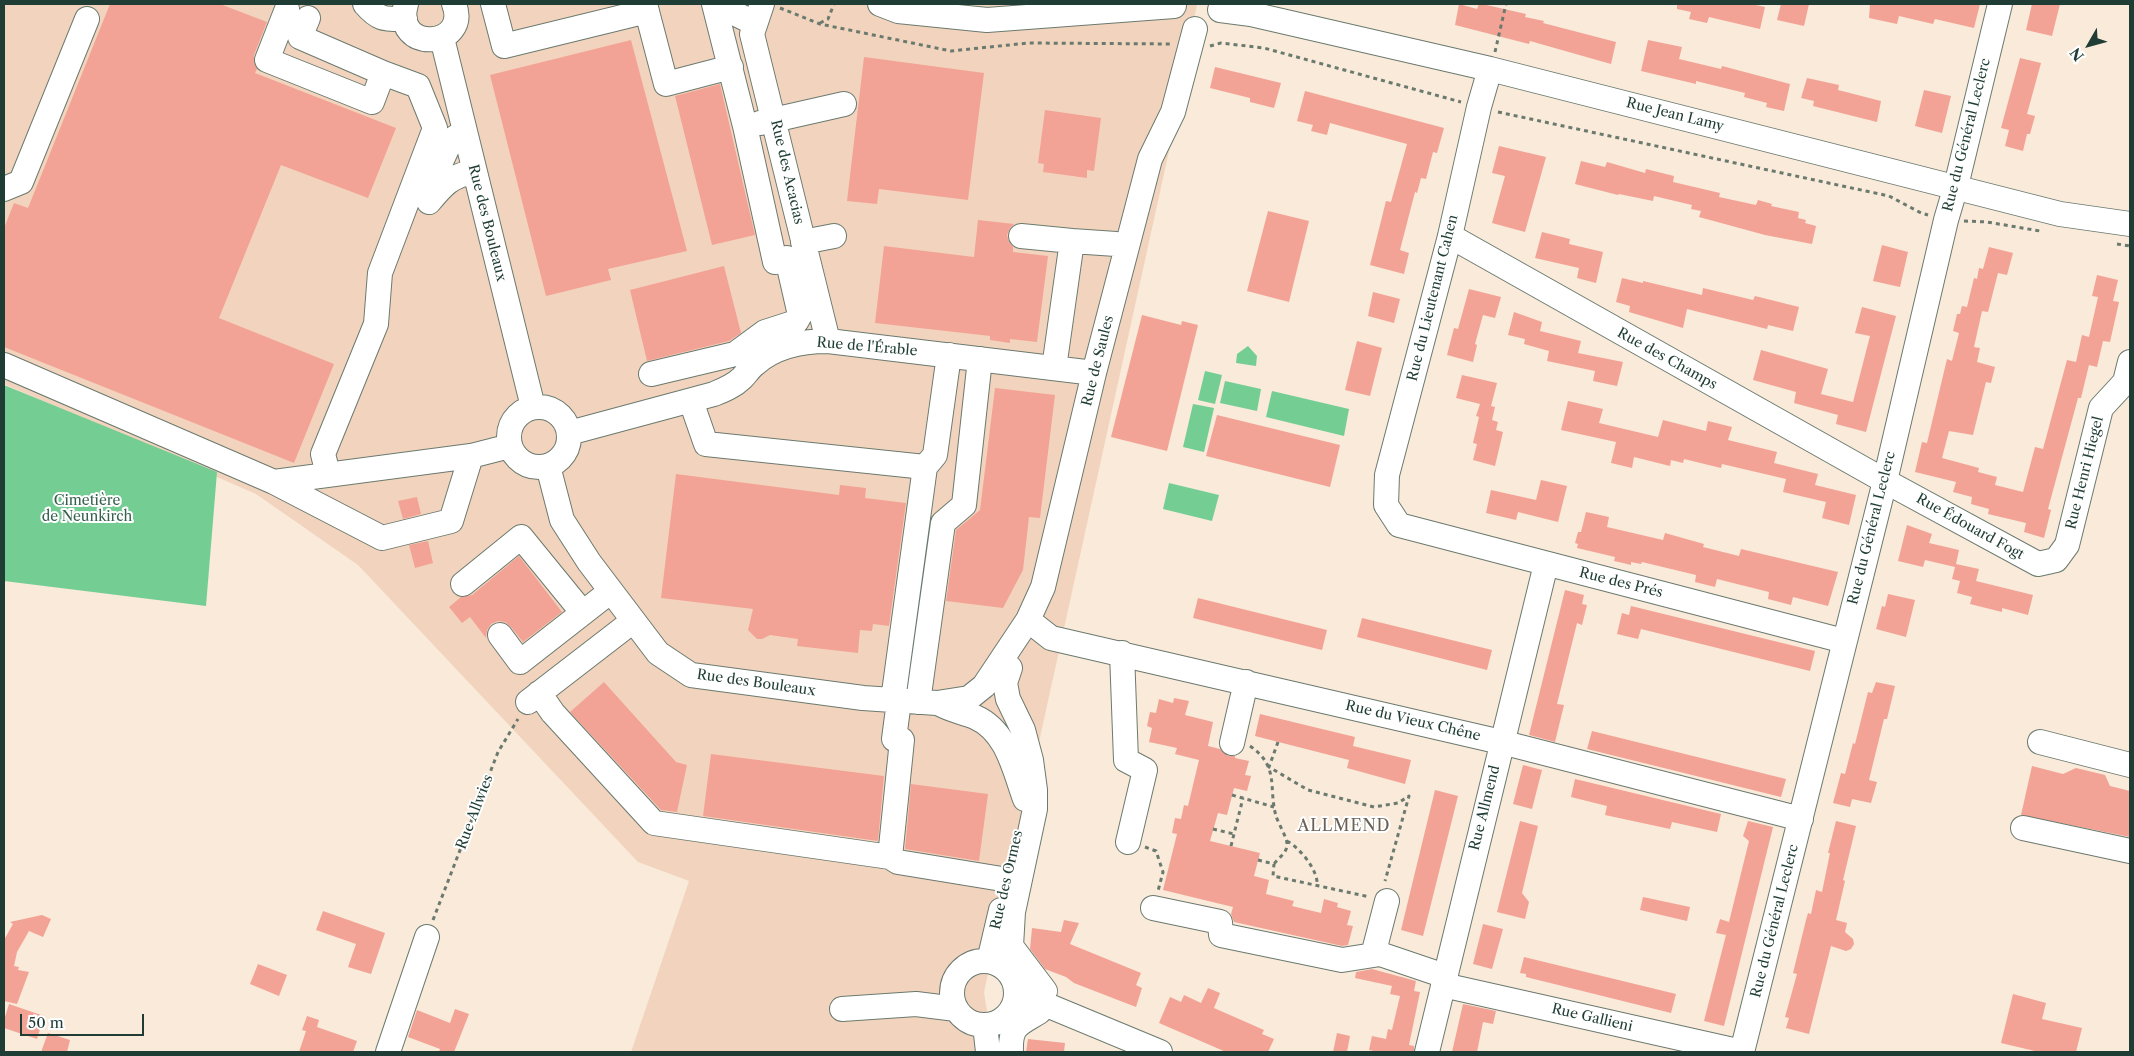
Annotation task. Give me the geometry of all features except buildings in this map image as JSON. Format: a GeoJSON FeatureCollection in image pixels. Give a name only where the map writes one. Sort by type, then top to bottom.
{"type":"FeatureCollection","features":[{"type":"Feature","properties":{"kind":"street"},"geometry":{"type":"LineString","coordinates":[[365,4],[375,15],[383,19],[406,12],[407,27],[418,38],[426,40],[442,38],[453,28],[458,5]]}},
{"type":"Feature","properties":{"kind":"street"},"geometry":{"type":"LineString","coordinates":[[493,4],[504,46],[646,8],[666,84],[731,67]]}},
{"type":"Feature","properties":{"kind":"street"},"geometry":{"type":"LineString","coordinates":[[764,11],[715,4],[745,126],[775,262],[834,236]]}},
{"type":"Feature","properties":{"kind":"street"},"geometry":{"type":"LineString","coordinates":[[880,4],[898,11],[987,20],[1174,5],[1178,19],[1185,26],[1193,40],[1215,20],[1219,7]]}},
{"type":"Feature","properties":{"kind":"street","name":"Rue du Général Leclerc"},"geometry":{"type":"LineString","coordinates":[[1742,1052],[1885,481],[1946,220],[2000,4]]}},
{"type":"Feature","properties":{"kind":"street","name":"Rue Jean Lamy"},"geometry":{"type":"LineString","coordinates":[[1219,7],[1490,69],[2060,214],[2130,224]]}},
{"type":"Feature","properties":{"kind":"street","name":"Rue des Acacias"},"geometry":{"type":"LineString","coordinates":[[764,11],[752,34],[774,120],[799,251],[828,341]]}},
{"type":"Feature","properties":{"kind":"street"},"geometry":{"type":"LineString","coordinates":[[328,474],[323,454],[376,324],[380,273],[435,128],[418,86],[300,37],[298,13],[267,60],[372,102],[384,72]]}},
{"type":"Feature","properties":{"kind":"street"},"geometry":{"type":"LineString","coordinates":[[4,189],[21,182],[87,18]]}},
{"type":"Feature","properties":{"kind":"street","name":"Rue des Bouleaux"},"geometry":{"type":"LineString","coordinates":[[442,38],[533,407]]}},
{"type":"Feature","properties":{"kind":"street","name":"Rue de Saules"},"geometry":{"type":"LineString","coordinates":[[984,686],[1028,620],[1043,586],[1094,374],[1150,159],[1173,112],[1193,40]]}},
{"type":"Feature","properties":{"kind":"street","name":"Rue du Lieutenant Cahen"},"geometry":{"type":"LineString","coordinates":[[1399,525],[1386,505],[1387,475],[1450,236],[1479,108],[1490,69]]}},
{"type":"Feature","properties":{"kind":"street"},"geometry":{"type":"LineString","coordinates":[[745,126],[844,104]]}},
{"type":"Feature","properties":{"kind":"street"},"geometry":{"type":"LineString","coordinates":[[464,132],[451,140],[440,164],[429,202],[446,182],[456,176],[474,171]]}},
{"type":"Feature","properties":{"kind":"street"},"geometry":{"type":"LineString","coordinates":[[1021,236],[1116,244],[1127,247]]}},
{"type":"Feature","properties":{"kind":"street","name":"Rue des Champs"},"geometry":{"type":"LineString","coordinates":[[1450,236],[1885,481]]}},
{"type":"Feature","properties":{"kind":"street"},"geometry":{"type":"LineString","coordinates":[[1054,368],[1072,240]]}},
{"type":"Feature","properties":{"kind":"street"},"geometry":{"type":"LineString","coordinates":[[651,374],[735,354],[765,332],[796,322],[800,315],[799,251]]}},
{"type":"Feature","properties":{"kind":"street","name":"Rue de l'Érable"},"geometry":{"type":"LineString","coordinates":[[570,433],[691,401],[730,387],[741,379],[755,363],[776,350],[804,342],[828,341],[1094,374]]}},
{"type":"Feature","properties":{"kind":"street"},"geometry":{"type":"LineString","coordinates":[[912,701],[925,466],[935,455],[949,355]]}},
{"type":"Feature","properties":{"kind":"street"},"geometry":{"type":"LineString","coordinates":[[890,857],[898,739],[912,701],[942,523],[964,505],[980,359]]}},
{"type":"Feature","properties":{"kind":"street"},"geometry":{"type":"LineString","coordinates":[[4,365],[274,482],[382,538],[451,521],[471,456]]}},
{"type":"Feature","properties":{"kind":"street","name":"Rue Henri Hiegel"},"geometry":{"type":"LineString","coordinates":[[2056,560],[2067,545],[2101,408],[2125,382],[2130,368]]}},
{"type":"Feature","properties":{"kind":"street"},"geometry":{"type":"LineString","coordinates":[[691,401],[706,444],[925,466]]}},
{"type":"Feature","properties":{"kind":"street"},"geometry":{"type":"LineString","coordinates":[[533,407],[551,409],[560,415],[570,433],[570,443],[566,452],[557,462],[548,466],[535,468],[526,465],[518,460],[510,446],[509,435],[515,418],[533,407]]}},
{"type":"Feature","properties":{"kind":"street"},"geometry":{"type":"LineString","coordinates":[[274,482],[471,456],[510,446]]}},
{"type":"Feature","properties":{"kind":"street","name":"Rue des Bouleaux"},"geometry":{"type":"LineString","coordinates":[[548,466],[562,520],[589,562],[658,653],[691,675],[863,698],[912,701],[970,698],[984,686]]}},
{"type":"Feature","properties":{"kind":"street","name":"Rue Édouard Fogt"},"geometry":{"type":"LineString","coordinates":[[1885,481],[2038,564],[2056,560]]}},
{"type":"Feature","properties":{"kind":"street","name":"Rue des Prés"},"geometry":{"type":"LineString","coordinates":[[1399,525],[1844,641]]}},
{"type":"Feature","properties":{"kind":"street"},"geometry":{"type":"LineString","coordinates":[[463,584],[521,537],[583,613]]}},
{"type":"Feature","properties":{"kind":"street","name":"Rue Allmend"},"geometry":{"type":"LineString","coordinates":[[1427,1052],[1546,564]]}},
{"type":"Feature","properties":{"kind":"street"},"geometry":{"type":"LineString","coordinates":[[500,635],[520,662],[611,591]]}},
{"type":"Feature","properties":{"kind":"street","name":"Rue du Vieux Chêne"},"geometry":{"type":"LineString","coordinates":[[1028,620],[1051,638],[1502,742],[1801,819]]}},
{"type":"Feature","properties":{"kind":"street"},"geometry":{"type":"LineString","coordinates":[[634,621],[534,698],[553,713],[654,823],[890,857],[898,862],[1008,880]]}},
{"type":"Feature","properties":{"kind":"street"},"geometry":{"type":"LineString","coordinates":[[1122,653],[1126,760],[1145,770],[1128,842]]}},
{"type":"Feature","properties":{"kind":"street"},"geometry":{"type":"LineString","coordinates":[[1010,668],[1005,683],[1008,699],[1023,730],[1036,790],[1035,809],[1013,912],[1010,940],[1015,954],[1045,990],[1038,1002],[1039,1012],[1017,1026],[1011,1034],[1011,1052]]}},
{"type":"Feature","properties":{"kind":"street"},"geometry":{"type":"LineString","coordinates":[[1232,740],[1246,682]]}},
{"type":"Feature","properties":{"kind":"street"},"geometry":{"type":"LineString","coordinates":[[981,722],[984,686]]}},
{"type":"Feature","properties":{"kind":"street","name":"Rue des Ormes"},"geometry":{"type":"LineString","coordinates":[[984,686],[1018,738],[1028,769],[1008,880],[989,961]]}},
{"type":"Feature","properties":{"kind":"street","name":"Rue des Ormes"},"geometry":{"type":"LineString","coordinates":[[912,701],[976,717],[997,734],[1009,754],[1024,798]]}},
{"type":"Feature","properties":{"kind":"street"},"geometry":{"type":"LineString","coordinates":[[2040,742],[2130,765]]}},
{"type":"Feature","properties":{"kind":"street"},"geometry":{"type":"LineString","coordinates":[[2023,828],[2130,851]]}},
{"type":"Feature","properties":{"kind":"street"},"geometry":{"type":"LineString","coordinates":[[1153,908],[1220,922],[1221,935],[1342,960],[1373,955],[1384,900]]}},
{"type":"Feature","properties":{"kind":"street"},"geometry":{"type":"LineString","coordinates":[[388,1052],[427,937]]}},
{"type":"Feature","properties":{"kind":"street","name":"Rue Gallieni"},"geometry":{"type":"LineString","coordinates":[[1373,955],[1380,954],[1444,980],[1742,1052]]}},
{"type":"Feature","properties":{"kind":"street"},"geometry":{"type":"LineString","coordinates":[[916,1004],[954,981],[968,965],[978,961],[989,961],[998,964],[1006,970],[1015,987],[1024,995],[1160,1052]]}},
{"type":"Feature","properties":{"kind":"street"},"geometry":{"type":"LineString","coordinates":[[954,981],[952,1000],[956,1009],[968,1021],[984,1025],[995,1023],[1005,1017],[1012,1008],[1016,998],[1015,987]]}},
{"type":"Feature","properties":{"kind":"street"},"geometry":{"type":"LineString","coordinates":[[842,1009],[916,1004],[956,1009]]}},
{"type":"Feature","properties":{"kind":"street"},"geometry":{"type":"LineString","coordinates":[[984,1025],[988,1052]]}},
{"type":"Feature","properties":{"kind":"path"},"geometry":{"type":"LineString","coordinates":[[820,24],[828,19],[834,4]]}},
{"type":"Feature","properties":{"kind":"path"},"geometry":{"type":"LineString","coordinates":[[1490,69],[1506,4]]}},
{"type":"Feature","properties":{"kind":"path"},"geometry":{"type":"LineString","coordinates":[[764,11],[951,51],[1028,43],[1170,44],[1193,40],[1264,48],[1479,108],[1889,196],[1921,213],[1946,220],[1987,222],[2044,232]]}},
{"type":"Feature","properties":{"kind":"path"},"geometry":{"type":"LineString","coordinates":[[2111,243],[2130,246]]}},
{"type":"Feature","properties":{"kind":"path","name":"Rue Allwies"},"geometry":{"type":"LineString","coordinates":[[427,937],[498,752],[534,698]]}},
{"type":"Feature","properties":{"kind":"path"},"geometry":{"type":"LineString","coordinates":[[1232,740],[1253,748],[1264,757],[1269,767],[1273,782],[1274,807],[1278,822],[1288,843],[1286,851],[1274,864],[1273,876],[1384,900],[1409,796],[1398,803],[1374,806],[1308,790],[1269,767]]}},
{"type":"Feature","properties":{"kind":"path"},"geometry":{"type":"LineString","coordinates":[[1269,767],[1278,742]]}},
{"type":"Feature","properties":{"kind":"path"},"geometry":{"type":"LineString","coordinates":[[1232,795],[1274,807]]}},
{"type":"Feature","properties":{"kind":"path"},"geometry":{"type":"LineString","coordinates":[[1231,846],[1243,798]]}},
{"type":"Feature","properties":{"kind":"path"},"geometry":{"type":"LineString","coordinates":[[1213,829],[1234,834]]}},
{"type":"Feature","properties":{"kind":"path"},"geometry":{"type":"LineString","coordinates":[[1286,840],[1292,844],[1310,865],[1318,880],[1316,886]]}},
{"type":"Feature","properties":{"kind":"path"},"geometry":{"type":"LineString","coordinates":[[1128,842],[1156,851],[1163,872],[1153,908]]}},
{"type":"Feature","properties":{"kind":"path"},"geometry":{"type":"LineString","coordinates":[[1258,860],[1274,864]]}},
{"type":"Feature","properties":{"kind":"shaded area"},"geometry":{"type":"Polygon","coordinates":[[[4,4],[1197,4],[1171,142],[984,992],[993,1052],[631,1052],[689,881],[638,862],[358,565],[256,494],[4,384],[4,4]]]}},
{"type":"Feature","properties":{"kind":"green space"},"geometry":{"type":"Polygon","coordinates":[[[1248,346],[1257,356],[1256,366],[1236,363],[1237,354],[1248,346]]]}},
{"type":"Feature","properties":{"kind":"green space"},"geometry":{"type":"Polygon","coordinates":[[[1205,371],[1222,375],[1215,404],[1198,400],[1205,371]]]}},
{"type":"Feature","properties":{"kind":"green space"},"geometry":{"type":"Polygon","coordinates":[[[1225,381],[1261,389],[1257,411],[1220,403],[1225,381]]]}},
{"type":"Feature","properties":{"kind":"green space","name":"Cimetière de Neunkirch"},"geometry":{"type":"Polygon","coordinates":[[[4,385],[217,472],[206,606],[4,581],[4,385]]]}},
{"type":"Feature","properties":{"kind":"green space"},"geometry":{"type":"Polygon","coordinates":[[[1272,391],[1349,409],[1344,436],[1266,417],[1272,391]]]}},
{"type":"Feature","properties":{"kind":"green space"},"geometry":{"type":"Polygon","coordinates":[[[1193,404],[1214,408],[1204,452],[1183,447],[1193,404]]]}},
{"type":"Feature","properties":{"kind":"green space"},"geometry":{"type":"Polygon","coordinates":[[[1169,483],[1219,495],[1212,521],[1163,509],[1169,483]]]}},
{"type":"Feature","properties":{"kind":"district","name":"ALLMEND"},"geometry":{"type":"Point","coordinates":[1344,826]}}]}
